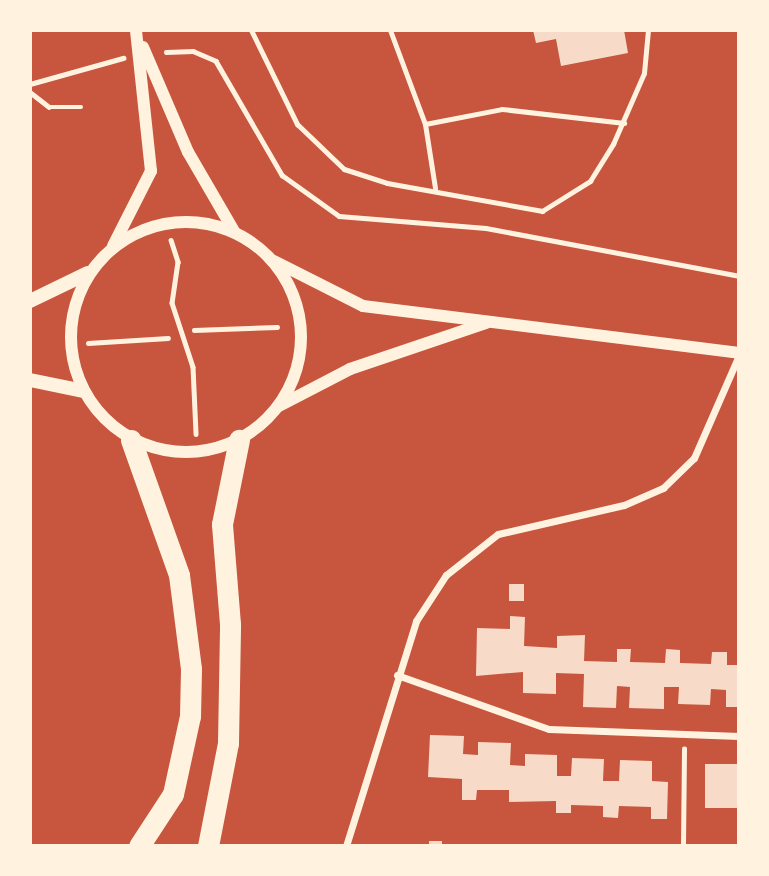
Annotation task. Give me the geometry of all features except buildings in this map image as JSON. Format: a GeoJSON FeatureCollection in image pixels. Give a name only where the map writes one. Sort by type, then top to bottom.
{"type":"FeatureCollection","features":[{"type":"Feature","properties":{"kind":"highway"},"geometry":{"type":"LineString","coordinates":[[131,440],[179,575],[191,669],[190,716],[173,794],[139,846]]}},
{"type":"Feature","properties":{"kind":"highway"},"geometry":{"type":"LineString","coordinates":[[208,846],[228,743],[230,624],[222,523],[239,440]]}},
{"type":"Feature","properties":{"kind":"main road"},"geometry":{"type":"LineString","coordinates":[[30,301],[88,273]]}},
{"type":"Feature","properties":{"kind":"main road"},"geometry":{"type":"LineString","coordinates":[[30,380],[83,391]]}},
{"type":"Feature","properties":{"kind":"street"},"geometry":{"type":"LineString","coordinates":[[137,32],[188,152],[234,231],[274,260],[363,306],[739,354],[694,458],[663,488],[624,505],[498,534],[471,550],[446,575],[416,621],[397,675],[346,846]]}},
{"type":"Feature","properties":{"kind":"street"},"geometry":{"type":"LineString","coordinates":[[137,32],[151,171],[113,246],[88,273],[70,331],[83,391],[103,419],[131,440],[191,452],[239,440],[279,406],[350,369],[488,322]]}},
{"type":"Feature","properties":{"kind":"street"},"geometry":{"type":"LineString","coordinates":[[113,246],[171,221],[234,231]]}},
{"type":"Feature","properties":{"kind":"street"},"geometry":{"type":"LineString","coordinates":[[274,260],[294,294],[302,332],[297,371],[279,406]]}},
{"type":"Feature","properties":{"kind":"street"},"geometry":{"type":"LineString","coordinates":[[397,675],[550,729],[739,736]]}},
{"type":"Feature","properties":{"kind":"lane"},"geometry":{"type":"LineString","coordinates":[[251,30],[297,124],[322,153],[363,178],[435,188],[550,210],[590,181],[624,124],[645,73],[648,30]]}},
{"type":"Feature","properties":{"kind":"lane"},"geometry":{"type":"LineString","coordinates":[[390,30],[425,124],[435,188]]}},
{"type":"Feature","properties":{"kind":"lane"},"geometry":{"type":"LineString","coordinates":[[425,124],[502,109],[624,124]]}},
{"type":"Feature","properties":{"kind":"path"},"geometry":{"type":"LineString","coordinates":[[30,84],[127,57]]}},
{"type":"Feature","properties":{"kind":"path"},"geometry":{"type":"LineString","coordinates":[[30,93],[49,107],[80,107]]}},
{"type":"Feature","properties":{"kind":"path"},"geometry":{"type":"LineString","coordinates":[[171,240],[178,262],[171,290],[175,317],[195,374],[191,413],[196,434]]}},
{"type":"Feature","properties":{"kind":"path"},"geometry":{"type":"LineString","coordinates":[[194,330],[277,327]]}},
{"type":"Feature","properties":{"kind":"path"},"geometry":{"type":"LineString","coordinates":[[88,343],[168,338]]}},
{"type":"Feature","properties":{"kind":"path"},"geometry":{"type":"LineString","coordinates":[[683,846],[685,734]]}}]}
